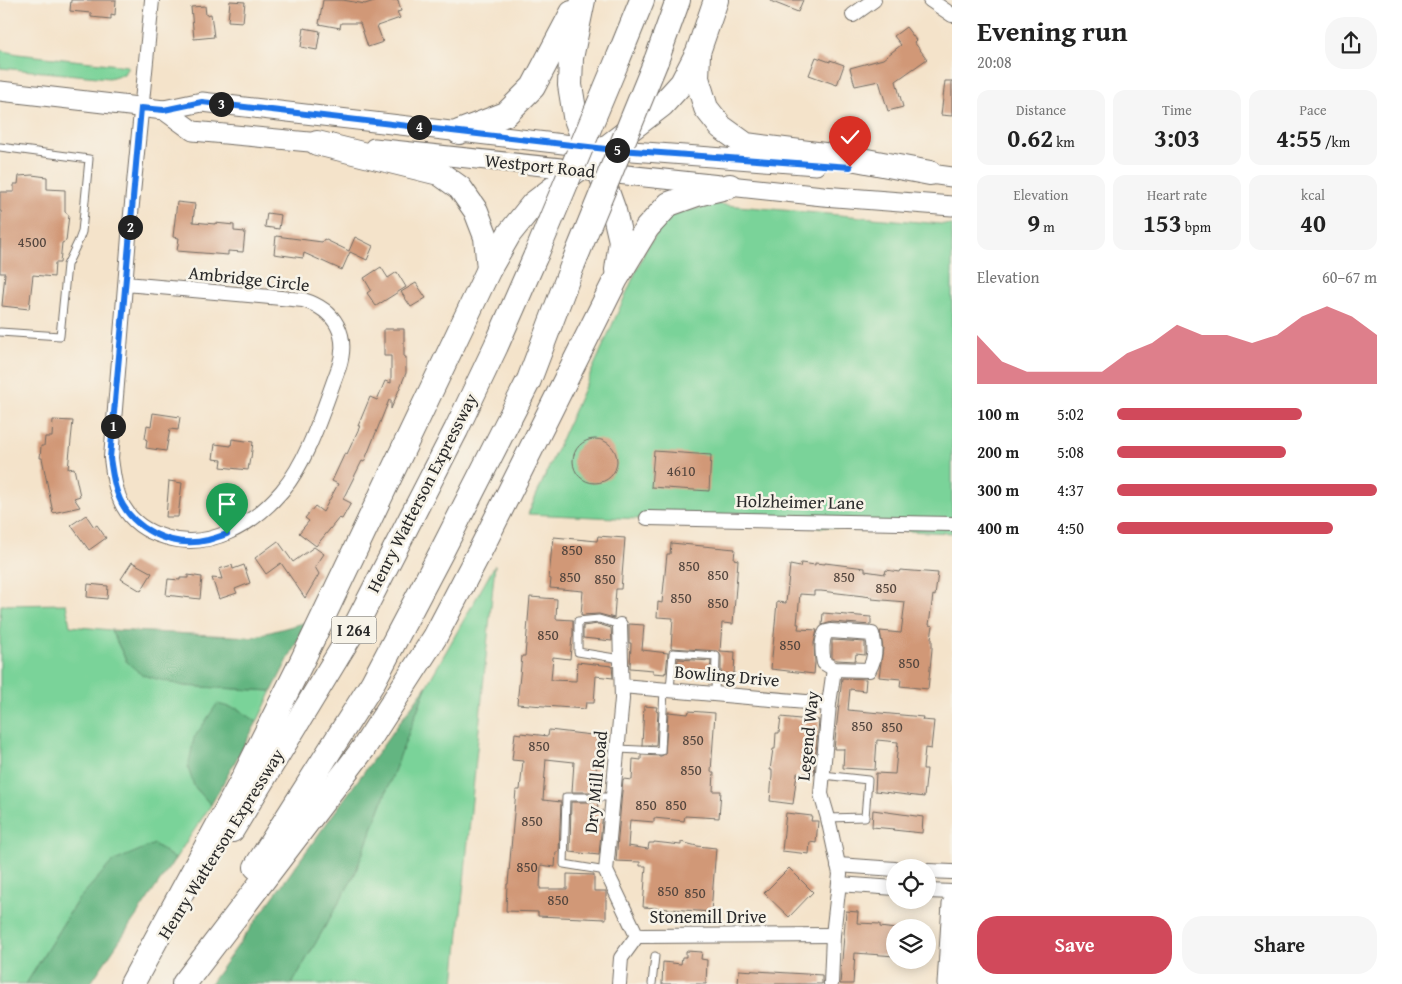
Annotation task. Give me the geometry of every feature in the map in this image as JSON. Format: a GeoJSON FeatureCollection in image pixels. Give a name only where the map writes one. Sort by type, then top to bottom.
{"type":"FeatureCollection","features":[{"type":"Feature","properties":{"kind":"highway"},"geometry":{"type":"LineString","coordinates":[[459,132],[506,114],[533,87],[581,0]]}},
{"type":"Feature","properties":{"kind":"highway"},"geometry":{"type":"LineString","coordinates":[[581,0],[571,58],[570,85],[575,116],[614,211],[621,241],[616,280]]}},
{"type":"Feature","properties":{"kind":"highway","name":"Henry Watterson Expressway"},"geometry":{"type":"LineString","coordinates":[[132,984],[239,818],[353,631],[456,430],[496,346],[642,0]]}},
{"type":"Feature","properties":{"kind":"highway","name":"I 264"},"geometry":{"type":"LineString","coordinates":[[182,984],[372,684],[529,380],[573,264],[656,61],[678,0]]}},
{"type":"Feature","properties":{"kind":"highway"},"geometry":{"type":"LineString","coordinates":[[132,984],[242,781],[303,659],[489,268],[509,234],[533,204],[662,105],[676,90],[682,83],[698,52],[716,0]]}},
{"type":"Feature","properties":{"kind":"highway"},"geometry":{"type":"LineString","coordinates":[[698,52],[697,78],[706,108],[721,127],[746,145],[856,159],[941,175]]}},
{"type":"Feature","properties":{"kind":"highway"},"geometry":{"type":"LineString","coordinates":[[317,143],[439,173],[460,188],[476,211],[486,237],[489,268]]}},
{"type":"Feature","properties":{"kind":"highway"},"geometry":{"type":"LineString","coordinates":[[182,984],[363,749],[435,637],[616,280],[647,228],[669,204],[697,194],[730,186]]}},
{"type":"Feature","properties":{"kind":"main road","name":"Westport Road"},"geometry":{"type":"LineString","coordinates":[[0,91],[164,110],[202,102],[459,132],[730,186],[823,196],[952,206]]}},
{"type":"Feature","properties":{"kind":"main road","name":"Westport Road"},"geometry":{"type":"LineString","coordinates":[[164,110],[193,131],[317,143],[592,159],[941,175]]}},
{"type":"Feature","properties":{"kind":"main road"},"geometry":{"type":"LineString","coordinates":[[947,984],[952,904]]}},
{"type":"Feature","properties":{"kind":"street","name":"Ambridge Circle"},"geometry":{"type":"LineString","coordinates":[[126,284],[303,300],[319,306],[327,312],[334,319],[339,330],[343,344],[339,367],[297,470],[283,490],[269,505],[248,522],[227,534],[207,540],[190,542],[173,540],[144,529],[132,518],[117,494],[110,458],[152,0]]}},
{"type":"Feature","properties":{"kind":"street"},"geometry":{"type":"LineString","coordinates":[[853,15],[874,0]]}},
{"type":"Feature","properties":{"kind":"street"},"geometry":{"type":"LineString","coordinates":[[930,0],[952,15]]}},
{"type":"Feature","properties":{"kind":"street","name":"Holzheimer Lane"},"geometry":{"type":"LineString","coordinates":[[647,518],[952,524]]}},
{"type":"Feature","properties":{"kind":"street","name":"Dry Mill Road"},"geometry":{"type":"LineString","coordinates":[[606,871],[622,699],[620,625]]}},
{"type":"Feature","properties":{"kind":"street","name":"Legend Way"},"geometry":{"type":"LineString","coordinates":[[831,984],[833,935],[840,874],[821,794],[834,669]]}},
{"type":"Feature","properties":{"kind":"street","name":"Bowling Drive"},"geometry":{"type":"LineString","coordinates":[[622,686],[829,704]]}},
{"type":"Feature","properties":{"kind":"street"},"geometry":{"type":"LineString","coordinates":[[838,865],[886,868]]}},
{"type":"Feature","properties":{"kind":"street"},"geometry":{"type":"LineString","coordinates":[[606,871],[637,936]]}},
{"type":"Feature","properties":{"kind":"street"},"geometry":{"type":"LineString","coordinates":[[936,871],[952,872]]}},
{"type":"Feature","properties":{"kind":"street"},"geometry":{"type":"LineString","coordinates":[[839,884],[886,887]]}},
{"type":"Feature","properties":{"kind":"street"},"geometry":{"type":"LineString","coordinates":[[936,891],[952,892]]}},
{"type":"Feature","properties":{"kind":"street","name":"Stonemill Drive"},"geometry":{"type":"LineString","coordinates":[[619,984],[621,958],[637,936],[833,935]]}},
{"type":"Feature","properties":{"kind":"lane"},"geometry":{"type":"LineString","coordinates":[[0,147],[90,159],[82,232],[67,265],[60,336],[0,332]]}},
{"type":"Feature","properties":{"kind":"lane"},"geometry":{"type":"LineString","coordinates":[[620,625],[599,619],[578,620],[578,652],[621,659]]}},
{"type":"Feature","properties":{"kind":"lane"},"geometry":{"type":"LineString","coordinates":[[618,749],[661,751],[673,653],[716,656],[715,694]]}},
{"type":"Feature","properties":{"kind":"lane"},"geometry":{"type":"LineString","coordinates":[[823,775],[868,780],[866,817],[828,818]]}},
{"type":"Feature","properties":{"kind":"lane"},"geometry":{"type":"LineString","coordinates":[[606,871],[564,864],[566,797],[613,797]]}},
{"type":"Feature","properties":{"kind":"lane"},"geometry":{"type":"LineString","coordinates":[[652,984],[655,956]]}},
{"type":"Feature","properties":{"kind":"green space"},"geometry":{"type":"Polygon","coordinates":[[[0,50],[18,54],[128,66],[124,74],[109,78],[0,68],[0,50]]]}},
{"type":"Feature","properties":{"kind":"green space"},"geometry":{"type":"Polygon","coordinates":[[[715,204],[952,225],[952,533],[528,514],[646,249],[668,218],[677,213],[715,204]]]}},
{"type":"Feature","properties":{"kind":"green space"},"geometry":{"type":"Polygon","coordinates":[[[495,565],[454,984],[292,984],[354,876],[427,685],[495,565]]]}},
{"type":"Feature","properties":{"kind":"green space"},"geometry":{"type":"Polygon","coordinates":[[[66,604],[70,626],[111,630],[127,662],[184,686],[272,691],[257,722],[238,709],[194,786],[211,805],[175,859],[154,844],[77,901],[26,984],[0,984],[1,605],[66,604]]]}},
{"type":"Feature","properties":{"kind":"green space"},"geometry":{"type":"Polygon","coordinates":[[[307,622],[272,691],[184,686],[142,675],[127,662],[111,630],[252,637],[307,622]]]}},
{"type":"Feature","properties":{"kind":"green space"},"geometry":{"type":"Polygon","coordinates":[[[427,685],[354,876],[292,984],[210,984],[427,685]]]}},
{"type":"Feature","properties":{"kind":"green space"},"geometry":{"type":"Polygon","coordinates":[[[217,704],[238,709],[257,722],[211,805],[194,786],[188,768],[194,738],[217,704]]]}},
{"type":"Feature","properties":{"kind":"green space"},"geometry":{"type":"Polygon","coordinates":[[[154,844],[175,859],[90,984],[26,984],[77,901],[112,862],[154,844]]]}},
{"type":"Feature","properties":{"kind":"building"},"geometry":{"type":"Polygon","coordinates":[[[71,0],[116,0],[115,15],[111,14],[111,19],[91,17],[91,13],[70,11],[71,0]]]}},
{"type":"Feature","properties":{"kind":"building"},"geometry":{"type":"Polygon","coordinates":[[[323,0],[343,0],[365,4],[377,0],[398,0],[401,11],[397,12],[400,18],[377,26],[383,42],[368,47],[360,23],[341,23],[340,28],[319,24],[323,0]]]}},
{"type":"Feature","properties":{"kind":"building"},"geometry":{"type":"Polygon","coordinates":[[[770,0],[803,0],[798,12],[770,0]]]}},
{"type":"Feature","properties":{"kind":"building"},"geometry":{"type":"Polygon","coordinates":[[[230,1],[245,2],[243,22],[228,21],[230,1]]]}},
{"type":"Feature","properties":{"kind":"building"},"geometry":{"type":"Polygon","coordinates":[[[205,6],[206,15],[211,14],[214,37],[194,39],[191,7],[205,6]]]}},
{"type":"Feature","properties":{"kind":"building"},"geometry":{"type":"Polygon","coordinates":[[[906,27],[916,40],[914,42],[927,59],[896,81],[903,107],[888,111],[879,81],[855,86],[850,68],[883,59],[901,45],[894,36],[906,27]]]}},
{"type":"Feature","properties":{"kind":"building"},"geometry":{"type":"Polygon","coordinates":[[[304,28],[320,31],[317,50],[301,47],[304,28]]]}},
{"type":"Feature","properties":{"kind":"building"},"geometry":{"type":"Polygon","coordinates":[[[816,57],[844,65],[837,85],[809,75],[816,57]]]}},
{"type":"Feature","properties":{"kind":"building"},"geometry":{"type":"Polygon","coordinates":[[[945,81],[952,81],[952,116],[941,115],[945,81]]]}},
{"type":"Feature","properties":{"kind":"building"},"geometry":{"type":"Polygon","coordinates":[[[19,176],[47,177],[47,189],[65,190],[65,212],[69,215],[66,241],[62,243],[60,263],[55,263],[54,277],[33,275],[29,309],[2,306],[5,273],[0,273],[0,192],[14,192],[14,184],[18,184],[19,176]]]}},
{"type":"Feature","properties":{"kind":"building"},"geometry":{"type":"Polygon","coordinates":[[[177,202],[195,204],[193,222],[234,225],[234,231],[245,232],[243,252],[228,251],[228,255],[177,251],[179,238],[173,237],[177,202]]]}},
{"type":"Feature","properties":{"kind":"building"},"geometry":{"type":"Polygon","coordinates":[[[267,213],[281,215],[279,229],[265,227],[267,213]]]}},
{"type":"Feature","properties":{"kind":"building"},"geometry":{"type":"Polygon","coordinates":[[[276,236],[322,242],[324,239],[349,251],[355,237],[373,246],[367,260],[350,252],[342,270],[304,253],[303,258],[274,254],[276,236]]]}},
{"type":"Feature","properties":{"kind":"building"},"geometry":{"type":"Polygon","coordinates":[[[381,267],[388,278],[397,272],[406,287],[376,306],[367,293],[371,290],[364,278],[381,267]]]}},
{"type":"Feature","properties":{"kind":"building"},"geometry":{"type":"Polygon","coordinates":[[[416,283],[426,298],[411,307],[401,292],[416,283]]]}},
{"type":"Feature","properties":{"kind":"building"},"geometry":{"type":"Polygon","coordinates":[[[384,329],[404,329],[406,373],[391,409],[391,400],[389,400],[364,462],[362,461],[343,499],[351,503],[342,519],[339,518],[316,546],[299,533],[309,521],[305,518],[315,506],[323,512],[338,484],[332,481],[360,426],[358,426],[370,397],[377,400],[385,381],[391,383],[391,356],[384,356],[384,329]]]}},
{"type":"Feature","properties":{"kind":"building"},"geometry":{"type":"Polygon","coordinates":[[[153,413],[180,417],[178,430],[170,429],[166,451],[146,448],[147,425],[151,426],[153,413]]]}},
{"type":"Feature","properties":{"kind":"building"},"geometry":{"type":"Polygon","coordinates":[[[53,420],[73,421],[68,469],[74,468],[80,496],[74,498],[80,507],[53,513],[42,458],[40,458],[41,446],[44,446],[45,437],[52,437],[53,420]]]}},
{"type":"Feature","properties":{"kind":"building"},"geometry":{"type":"Polygon","coordinates":[[[232,439],[253,442],[248,470],[221,467],[222,460],[213,459],[215,444],[231,446],[232,439]]]}},
{"type":"Feature","properties":{"kind":"building"},"geometry":{"type":"Polygon","coordinates":[[[599,439],[611,445],[616,453],[616,469],[611,477],[603,482],[591,483],[579,477],[574,469],[573,457],[579,445],[587,440],[599,439]]]}},
{"type":"Feature","properties":{"kind":"building"},"geometry":{"type":"Polygon","coordinates":[[[654,451],[711,455],[709,491],[651,487],[654,451]]]}},
{"type":"Feature","properties":{"kind":"building"},"geometry":{"type":"Polygon","coordinates":[[[169,481],[182,483],[178,517],[166,517],[169,481]]]}},
{"type":"Feature","properties":{"kind":"building"},"geometry":{"type":"Polygon","coordinates":[[[86,515],[94,527],[97,525],[106,538],[89,550],[71,525],[86,515]]]}},
{"type":"Feature","properties":{"kind":"building"},"geometry":{"type":"Polygon","coordinates":[[[598,536],[625,538],[621,589],[616,589],[614,618],[599,614],[581,615],[583,591],[550,588],[551,579],[549,578],[554,537],[597,541],[598,536]]]}},
{"type":"Feature","properties":{"kind":"building"},"geometry":{"type":"Polygon","coordinates":[[[278,541],[293,562],[314,547],[324,554],[315,567],[319,574],[305,598],[281,563],[266,574],[255,558],[278,541]]]}},
{"type":"Feature","properties":{"kind":"building"},"geometry":{"type":"Polygon","coordinates":[[[671,543],[735,549],[734,559],[738,560],[733,624],[722,623],[720,651],[735,652],[734,674],[721,673],[721,656],[718,651],[671,648],[673,618],[657,617],[658,602],[662,603],[667,554],[670,554],[671,543]]]}},
{"type":"Feature","properties":{"kind":"building"},"geometry":{"type":"Polygon","coordinates":[[[132,562],[152,573],[141,591],[121,579],[132,562]]]}},
{"type":"Feature","properties":{"kind":"building"},"geometry":{"type":"Polygon","coordinates":[[[801,563],[815,565],[815,563],[825,563],[865,568],[865,571],[885,574],[886,570],[938,573],[929,625],[933,626],[928,689],[900,686],[901,679],[879,677],[883,648],[880,631],[901,633],[905,602],[872,599],[872,597],[821,591],[814,591],[814,595],[800,594],[798,629],[817,630],[814,643],[814,674],[771,669],[777,602],[786,603],[790,565],[800,567],[801,563]]]}},
{"type":"Feature","properties":{"kind":"building"},"geometry":{"type":"Polygon","coordinates":[[[232,565],[233,569],[244,565],[250,583],[235,589],[237,593],[219,599],[212,578],[222,579],[219,569],[232,565]]]}},
{"type":"Feature","properties":{"kind":"building"},"geometry":{"type":"Polygon","coordinates":[[[188,575],[202,577],[200,599],[166,595],[168,579],[180,580],[180,578],[188,578],[188,575]]]}},
{"type":"Feature","properties":{"kind":"building"},"geometry":{"type":"Polygon","coordinates":[[[88,584],[108,586],[107,599],[87,597],[88,584]]]}},
{"type":"Feature","properties":{"kind":"building"},"geometry":{"type":"Polygon","coordinates":[[[530,597],[557,599],[556,619],[573,620],[570,659],[553,657],[551,680],[576,681],[577,662],[612,666],[613,678],[596,676],[594,703],[586,703],[585,709],[517,704],[522,656],[525,656],[530,597]]]}},
{"type":"Feature","properties":{"kind":"building"},"geometry":{"type":"Polygon","coordinates":[[[823,613],[871,617],[871,625],[832,622],[822,625],[823,613]]]}},
{"type":"Feature","properties":{"kind":"building"},"geometry":{"type":"Polygon","coordinates":[[[598,624],[611,628],[612,641],[583,638],[583,626],[598,624]]]}},
{"type":"Feature","properties":{"kind":"building"},"geometry":{"type":"Polygon","coordinates":[[[629,624],[644,625],[642,650],[668,653],[665,674],[653,673],[653,670],[630,668],[631,643],[629,643],[629,624]]]}},
{"type":"Feature","properties":{"kind":"building"},"geometry":{"type":"Polygon","coordinates":[[[832,640],[865,642],[865,655],[856,654],[855,661],[832,658],[832,640]]]}},
{"type":"Feature","properties":{"kind":"building"},"geometry":{"type":"Polygon","coordinates":[[[678,659],[711,661],[710,673],[706,673],[706,677],[677,674],[678,659]]]}},
{"type":"Feature","properties":{"kind":"building"},"geometry":{"type":"Polygon","coordinates":[[[842,678],[866,679],[865,691],[850,689],[848,710],[923,717],[922,720],[934,721],[931,749],[925,748],[923,769],[927,769],[924,797],[875,791],[876,773],[895,774],[898,742],[877,740],[875,770],[843,768],[844,749],[834,749],[842,678]]]}},
{"type":"Feature","properties":{"kind":"building"},"geometry":{"type":"Polygon","coordinates":[[[644,706],[657,707],[656,745],[642,745],[644,706]]]}},
{"type":"Feature","properties":{"kind":"building"},"geometry":{"type":"Polygon","coordinates":[[[689,711],[715,713],[711,772],[714,772],[713,791],[721,791],[719,818],[685,816],[684,821],[654,818],[654,822],[630,820],[628,846],[648,849],[649,843],[681,845],[681,842],[716,848],[711,912],[643,907],[646,866],[640,866],[640,862],[616,861],[623,779],[632,780],[633,759],[641,760],[641,755],[661,756],[665,754],[668,712],[688,714],[689,711]]]}},
{"type":"Feature","properties":{"kind":"building"},"geometry":{"type":"Polygon","coordinates":[[[781,717],[819,720],[814,774],[797,773],[793,804],[770,801],[772,770],[770,770],[773,749],[775,749],[776,733],[779,733],[781,717]]]}},
{"type":"Feature","properties":{"kind":"building"},"geometry":{"type":"Polygon","coordinates":[[[549,730],[600,736],[595,780],[600,780],[599,792],[572,792],[574,762],[546,759],[543,800],[561,802],[559,852],[556,852],[555,867],[541,865],[540,889],[567,889],[567,874],[594,875],[594,891],[606,891],[606,919],[538,916],[538,912],[506,911],[516,790],[520,790],[523,761],[512,760],[515,733],[548,736],[549,730]]]}},
{"type":"Feature","properties":{"kind":"building"},"geometry":{"type":"Polygon","coordinates":[[[571,802],[598,802],[597,811],[603,811],[599,855],[570,852],[571,802]]]}},
{"type":"Feature","properties":{"kind":"building"},"geometry":{"type":"Polygon","coordinates":[[[873,810],[923,817],[922,833],[872,827],[873,810]]]}},
{"type":"Feature","properties":{"kind":"building"},"geometry":{"type":"Polygon","coordinates":[[[786,813],[812,816],[811,821],[818,821],[816,843],[810,842],[809,854],[782,851],[786,813]]]}},
{"type":"Feature","properties":{"kind":"building"},"geometry":{"type":"Polygon","coordinates":[[[789,868],[813,892],[789,917],[764,893],[789,868]]]}},
{"type":"Feature","properties":{"kind":"building"},"geometry":{"type":"Polygon","coordinates":[[[846,911],[858,912],[857,923],[880,924],[880,927],[886,928],[886,955],[855,953],[853,984],[840,984],[846,911]]]}},
{"type":"Feature","properties":{"kind":"building"},"geometry":{"type":"Polygon","coordinates":[[[686,951],[702,952],[701,959],[707,960],[706,984],[662,984],[663,962],[681,964],[682,957],[686,957],[686,951]]]}},
{"type":"Feature","properties":{"kind":"building"},"geometry":{"type":"Polygon","coordinates":[[[739,970],[822,975],[822,984],[738,984],[739,970]]]}},
{"type":"Feature","properties":{"kind":"route"},"geometry":{"type":"LineString","coordinates":[[227,534],[207,540],[190,542],[173,540],[144,529],[124,507],[117,494],[113,475],[110,458],[141,108],[164,110],[202,102],[606,149],[850,167]]}}]}
